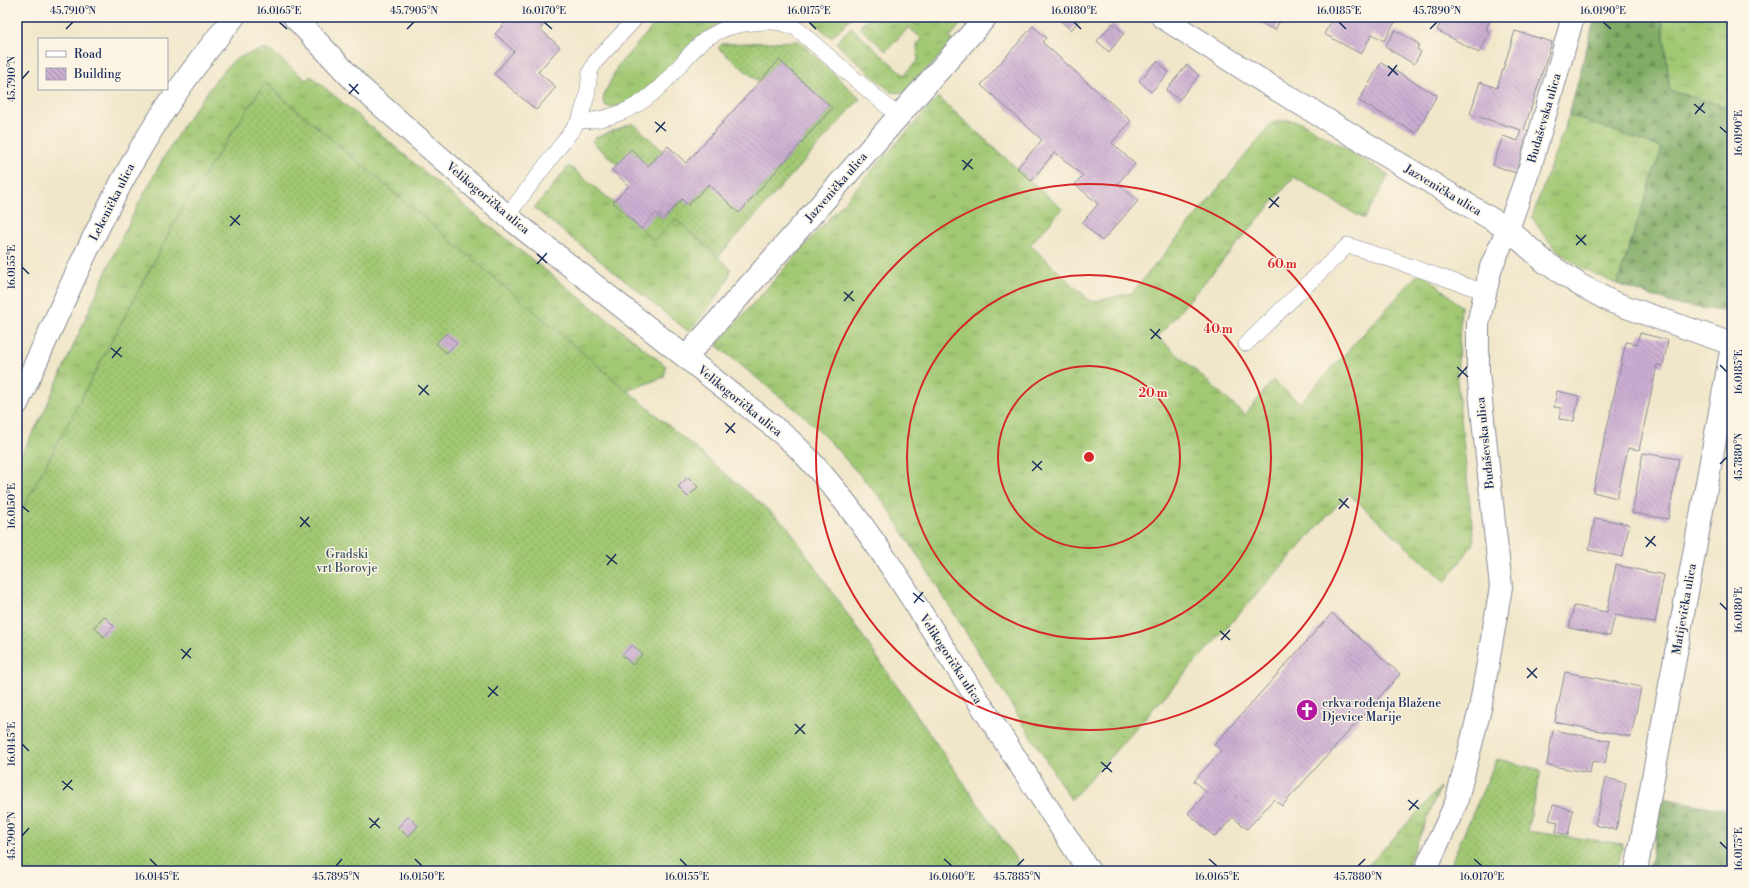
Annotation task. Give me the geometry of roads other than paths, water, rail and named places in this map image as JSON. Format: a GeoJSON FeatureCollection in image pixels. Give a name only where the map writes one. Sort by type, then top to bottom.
{"type":"FeatureCollection","features":[{"type":"Feature","properties":{"kind":"street","name":"Lekenička ulica"},"geometry":{"type":"LineString","coordinates":[[17,404],[96,232],[135,158],[195,65],[234,17]]}},
{"type":"Feature","properties":{"kind":"street","name":"Velikogorička ulica"},"geometry":{"type":"LineString","coordinates":[[294,17],[360,87],[507,216],[796,446],[820,471],[860,520],[1089,871]]}},
{"type":"Feature","properties":{"kind":"street","name":"Jazvenička ulica"},"geometry":{"type":"LineString","coordinates":[[686,357],[986,17]]}},
{"type":"Feature","properties":{"kind":"street","name":"Jazvenička ulica"},"geometry":{"type":"LineString","coordinates":[[1162,17],[1264,82],[1508,228],[1544,262],[1580,285],[1612,302],[1732,345]]}},
{"type":"Feature","properties":{"kind":"street","name":"Budaševska ulica"},"geometry":{"type":"LineString","coordinates":[[1425,871],[1456,803],[1480,708],[1501,587],[1478,373],[1478,324],[1491,267],[1508,228],[1531,164],[1573,17]]}},
{"type":"Feature","properties":{"kind":"street","name":"Matijevička ulica"},"geometry":{"type":"LineString","coordinates":[[1636,871],[1732,345]]}},
{"type":"Feature","properties":{"kind":"lane"},"geometry":{"type":"LineString","coordinates":[[507,216],[579,121],[587,96],[590,72],[596,62],[637,17]]}},
{"type":"Feature","properties":{"kind":"lane"},"geometry":{"type":"LineString","coordinates":[[579,121],[605,117],[634,106],[652,94],[698,45],[722,28],[779,21],[783,21],[797,29],[898,116]]}},
{"type":"Feature","properties":{"kind":"lane"},"geometry":{"type":"LineString","coordinates":[[1246,344],[1348,245],[1485,292]]}},
{"type":"Feature","properties":{"kind":"place","name":"crkva rođenja Blažene Djevice Marije"},"geometry":{"type":"Point","coordinates":[1307,710]}},
{"type":"Feature","properties":{"kind":"park label","name":"Gradski vrt Borovje"},"geometry":{"type":"Point","coordinates":[347,561]}}]}
